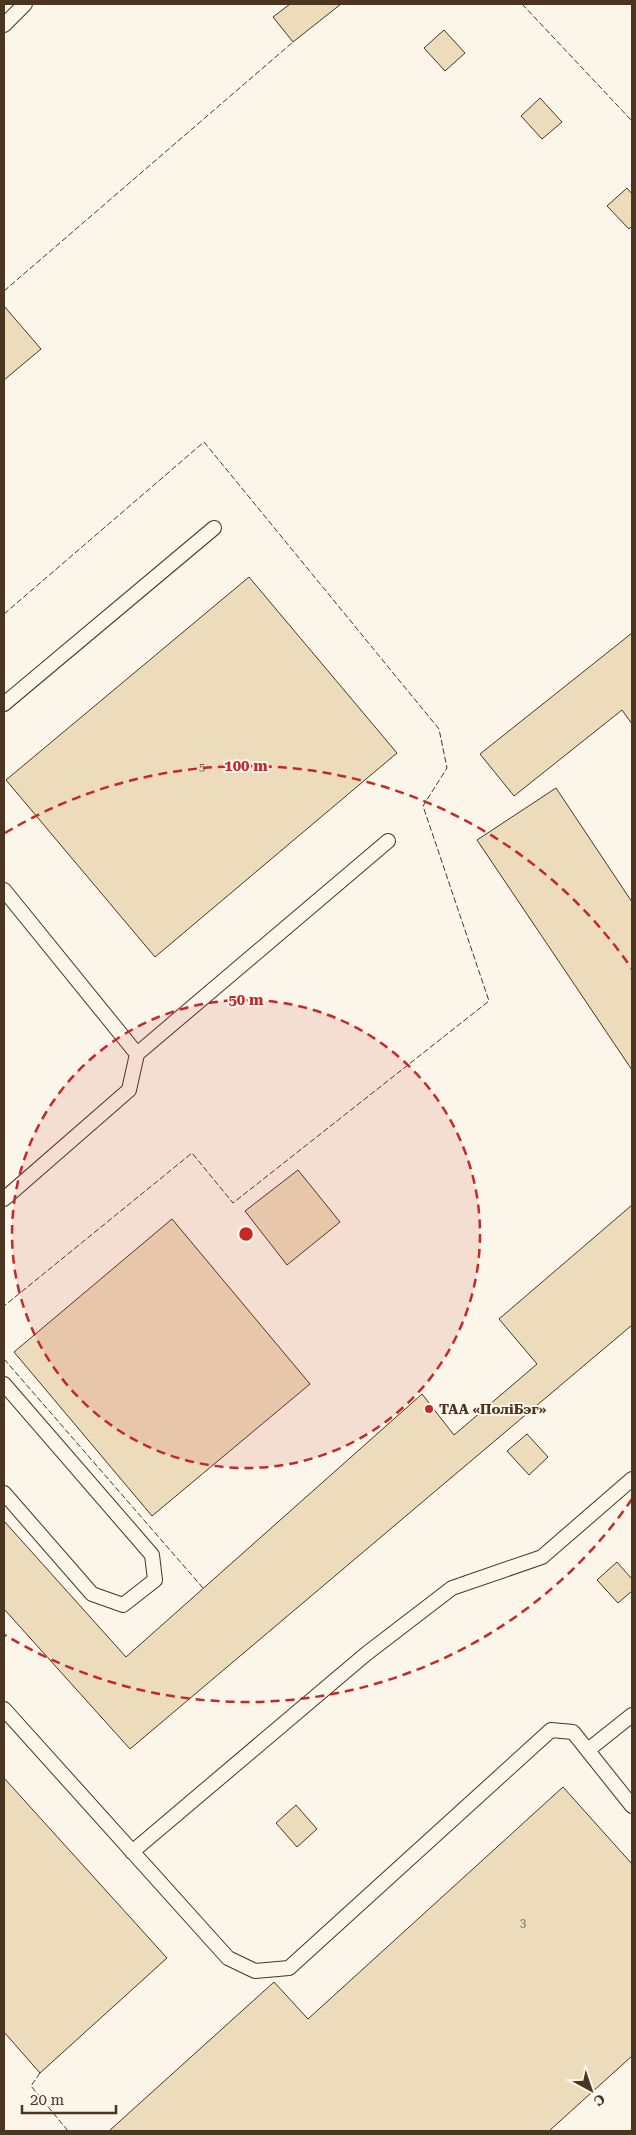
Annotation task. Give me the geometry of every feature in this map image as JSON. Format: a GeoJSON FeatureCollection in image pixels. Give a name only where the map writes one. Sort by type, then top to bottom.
{"type":"FeatureCollection","features":[{"type":"Feature","properties":{"kind":"lane"},"geometry":{"type":"LineString","coordinates":[[4,25],[25,4]]}},
{"type":"Feature","properties":{"kind":"lane"},"geometry":{"type":"LineString","coordinates":[[4,704],[214,528]]}},
{"type":"Feature","properties":{"kind":"lane"},"geometry":{"type":"LineString","coordinates":[[4,1199],[129,1090],[137,1054],[388,841]]}},
{"type":"Feature","properties":{"kind":"lane"},"geometry":{"type":"LineString","coordinates":[[4,890],[137,1054]]}},
{"type":"Feature","properties":{"kind":"lane"},"geometry":{"type":"LineString","coordinates":[[4,1384],[152,1555],[154,1580],[123,1605],[92,1594],[4,1493]]}},
{"type":"Feature","properties":{"kind":"lane"},"geometry":{"type":"LineString","coordinates":[[132,1852],[366,1654],[452,1588],[542,1556],[632,1479]]}},
{"type":"Feature","properties":{"kind":"lane"},"geometry":{"type":"LineString","coordinates":[[4,1709],[228,1958],[255,1971],[289,1968],[551,1730],[573,1732],[632,1806]]}},
{"type":"Feature","properties":{"kind":"lane"},"geometry":{"type":"LineString","coordinates":[[588,1750],[632,1715]]}},
{"type":"Feature","properties":{"kind":"building"},"geometry":{"type":"Polygon","coordinates":[[[290,4],[341,4],[293,42],[273,17],[290,4]]]}},
{"type":"Feature","properties":{"kind":"building"},"geometry":{"type":"Polygon","coordinates":[[[444,30],[465,53],[445,71],[424,48],[444,30]]]}},
{"type":"Feature","properties":{"kind":"building"},"geometry":{"type":"Polygon","coordinates":[[[540,98],[562,122],[542,139],[521,116],[540,98]]]}},
{"type":"Feature","properties":{"kind":"building"},"geometry":{"type":"Polygon","coordinates":[[[627,188],[632,194],[632,226],[629,229],[607,206],[627,188]]]}},
{"type":"Feature","properties":{"kind":"building"},"geometry":{"type":"Polygon","coordinates":[[[4,306],[41,349],[4,380],[4,306]]]}},
{"type":"Feature","properties":{"kind":"building"},"geometry":{"type":"Polygon","coordinates":[[[249,577],[397,753],[155,957],[6,780],[249,577]]]}},
{"type":"Feature","properties":{"kind":"building"},"geometry":{"type":"Polygon","coordinates":[[[632,633],[632,724],[622,710],[514,796],[480,754],[632,633]]]}},
{"type":"Feature","properties":{"kind":"building"},"geometry":{"type":"Polygon","coordinates":[[[556,788],[632,902],[632,1070],[477,840],[556,788]]]}},
{"type":"Feature","properties":{"kind":"building"},"geometry":{"type":"Polygon","coordinates":[[[298,1170],[340,1222],[287,1265],[245,1211],[298,1170]]]}},
{"type":"Feature","properties":{"kind":"building"},"geometry":{"type":"Polygon","coordinates":[[[632,1205],[632,1325],[130,1749],[4,1609],[4,1521],[126,1657],[422,1394],[454,1435],[537,1364],[499,1319],[632,1205]]]}},
{"type":"Feature","properties":{"kind":"building"},"geometry":{"type":"Polygon","coordinates":[[[172,1219],[310,1384],[152,1516],[14,1352],[172,1219]]]}},
{"type":"Feature","properties":{"kind":"building"},"geometry":{"type":"Polygon","coordinates":[[[527,1434],[548,1457],[529,1475],[507,1451],[527,1434]]]}},
{"type":"Feature","properties":{"kind":"building"},"geometry":{"type":"Polygon","coordinates":[[[617,1562],[632,1579],[632,1591],[618,1603],[597,1580],[617,1562]]]}},
{"type":"Feature","properties":{"kind":"building"},"geometry":{"type":"Polygon","coordinates":[[[4,1778],[167,1958],[40,2073],[4,2032],[4,1778]]]}},
{"type":"Feature","properties":{"kind":"building"},"geometry":{"type":"Polygon","coordinates":[[[563,1787],[632,1864],[632,2056],[549,2131],[109,2131],[274,1982],[308,2019],[563,1787]]]}},
{"type":"Feature","properties":{"kind":"building"},"geometry":{"type":"Polygon","coordinates":[[[296,1805],[317,1829],[297,1847],[276,1823],[296,1805]]]}},
{"type":"Feature","properties":{"kind":"fence"},"geometry":{"type":"LineString","coordinates":[[522,4],[632,121]]}},
{"type":"Feature","properties":{"kind":"fence"},"geometry":{"type":"LineString","coordinates":[[4,291],[293,42]]}},
{"type":"Feature","properties":{"kind":"fence"},"geometry":{"type":"LineString","coordinates":[[4,614],[204,442],[439,729],[447,768],[423,806],[489,1001],[233,1203],[192,1153],[4,1306]]}},
{"type":"Feature","properties":{"kind":"fence"},"geometry":{"type":"LineString","coordinates":[[4,1359],[203,1588]]}},
{"type":"Feature","properties":{"kind":"fence"},"geometry":{"type":"LineString","coordinates":[[40,2073],[31,2086],[68,2131]]}},
{"type":"Feature","properties":{"kind":"place","name":"ТАА «ПоліБэг»"},"geometry":{"type":"Point","coordinates":[429,1409]}}]}
